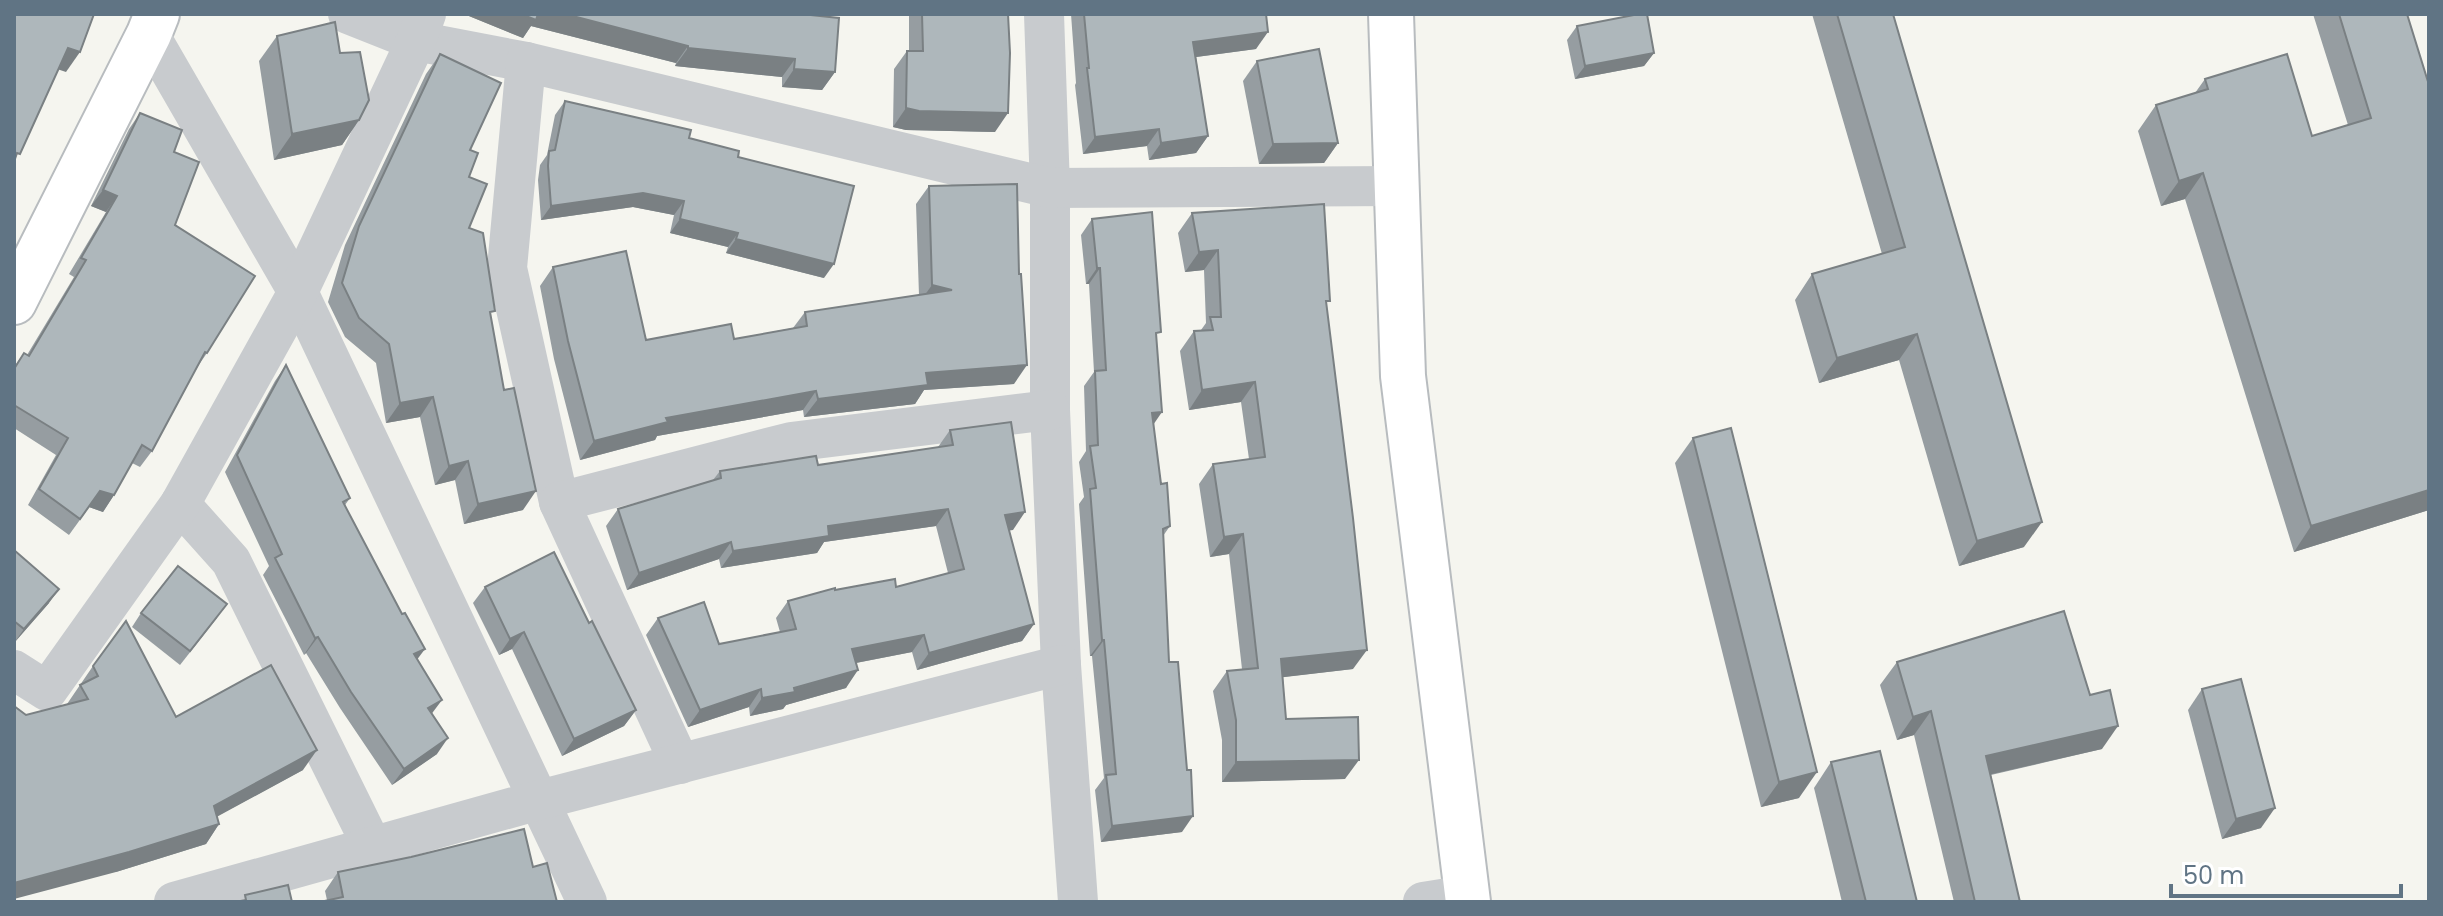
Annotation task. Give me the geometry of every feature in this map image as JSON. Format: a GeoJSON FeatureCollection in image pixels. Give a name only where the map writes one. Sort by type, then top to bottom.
{"type":"FeatureCollection","features":[{"type":"Feature","properties":{"kind":"main road"},"geometry":{"type":"LineString","coordinates":[[1391,14],[1403,376],[1467,898]]}},
{"type":"Feature","properties":{"kind":"main road"},"geometry":{"type":"LineString","coordinates":[[14,302],[153,24]]}},
{"type":"Feature","properties":{"kind":"street"},"geometry":{"type":"LineString","coordinates":[[348,14],[421,27],[526,62],[1050,188],[1396,186]]}},
{"type":"Feature","properties":{"kind":"street"},"geometry":{"type":"LineString","coordinates":[[1044,14],[1050,188],[1050,410],[1061,665],[1078,902]]}},
{"type":"Feature","properties":{"kind":"street"},"geometry":{"type":"LineString","coordinates":[[153,24],[298,292],[587,902]]}},
{"type":"Feature","properties":{"kind":"street"},"geometry":{"type":"LineString","coordinates":[[14,670],[47,691],[180,504],[298,292],[421,27]]}},
{"type":"Feature","properties":{"kind":"street"},"geometry":{"type":"LineString","coordinates":[[526,62],[507,268],[559,502],[680,764]]}},
{"type":"Feature","properties":{"kind":"street"},"geometry":{"type":"LineString","coordinates":[[559,502],[791,442],[1050,410]]}},
{"type":"Feature","properties":{"kind":"street"},"geometry":{"type":"LineString","coordinates":[[180,504],[231,561],[373,848]]}},
{"type":"Feature","properties":{"kind":"street"},"geometry":{"type":"LineString","coordinates":[[174,902],[539,800],[1061,665]]}},
{"type":"Feature","properties":{"kind":"street"},"geometry":{"type":"LineString","coordinates":[[1423,902],[1467,898]]}},
{"type":"Feature","properties":{"kind":"building"},"geometry":{"type":"Polygon","coordinates":[[[14,14],[94,14],[80,52],[68,48],[14,162],[14,14]]]}},
{"type":"Feature","properties":{"kind":"building"},"geometry":{"type":"Polygon","coordinates":[[[521,14],[538,14],[536,20],[521,14]]]}},
{"type":"Feature","properties":{"kind":"building"},"geometry":{"type":"Polygon","coordinates":[[[565,14],[801,14],[839,18],[835,72],[794,69],[795,59],[688,48],[565,14]]]}},
{"type":"Feature","properties":{"kind":"building"},"geometry":{"type":"Polygon","coordinates":[[[922,14],[1008,14],[1008,113],[906,108],[907,51],[923,51],[922,14]]]}},
{"type":"Feature","properties":{"kind":"building"},"geometry":{"type":"Polygon","coordinates":[[[1084,14],[1266,14],[1268,32],[1193,42],[1208,136],[1161,143],[1159,129],[1095,137],[1084,14]]]}},
{"type":"Feature","properties":{"kind":"building"},"geometry":{"type":"Polygon","coordinates":[[[1647,14],[1654,53],[1585,66],[1577,26],[1647,14]]]}},
{"type":"Feature","properties":{"kind":"building"},"geometry":{"type":"Polygon","coordinates":[[[1837,14],[1893,14],[2042,522],[1977,541],[1917,334],[1837,358],[1812,274],[1905,247],[1837,14]]]}},
{"type":"Feature","properties":{"kind":"building"},"geometry":{"type":"Polygon","coordinates":[[[2339,14],[2407,14],[2429,85],[2429,490],[2311,526],[2203,173],[2179,181],[2156,105],[2208,89],[2205,79],[2287,54],[2312,136],[2371,118],[2339,14]]]}},
{"type":"Feature","properties":{"kind":"building"},"geometry":{"type":"Polygon","coordinates":[[[335,22],[340,53],[360,52],[369,100],[359,120],[292,134],[277,36],[335,22]]]}},
{"type":"Feature","properties":{"kind":"building"},"geometry":{"type":"Polygon","coordinates":[[[1319,49],[1338,143],[1273,144],[1257,61],[1319,49]]]}},
{"type":"Feature","properties":{"kind":"building"},"geometry":{"type":"Polygon","coordinates":[[[440,54],[501,83],[470,150],[478,153],[469,177],[487,184],[469,228],[483,233],[495,311],[490,312],[504,390],[514,388],[536,491],[478,504],[468,461],[449,466],[433,397],[400,403],[389,344],[359,318],[342,283],[359,226],[440,54]]]}},
{"type":"Feature","properties":{"kind":"building"},"geometry":{"type":"Polygon","coordinates":[[[565,101],[691,130],[689,138],[739,151],[738,157],[854,186],[834,264],[736,239],[738,233],[680,219],[684,201],[643,193],[551,206],[549,151],[555,150],[565,101]]]}},
{"type":"Feature","properties":{"kind":"building"},"geometry":{"type":"Polygon","coordinates":[[[140,113],[182,130],[174,152],[199,162],[175,225],[255,276],[205,352],[152,451],[142,445],[114,495],[100,491],[80,519],[39,489],[68,438],[14,405],[14,369],[24,353],[29,356],[86,260],[81,258],[117,196],[103,190],[140,113]]]}},
{"type":"Feature","properties":{"kind":"building"},"geometry":{"type":"Polygon","coordinates":[[[1017,184],[1019,274],[1027,365],[926,373],[928,385],[818,399],[816,391],[666,418],[668,422],[594,441],[553,267],[626,251],[646,340],[731,324],[734,339],[807,326],[805,312],[952,290],[932,285],[929,186],[1017,184]]]}},
{"type":"Feature","properties":{"kind":"building"},"geometry":{"type":"Polygon","coordinates":[[[1324,204],[1330,301],[1326,301],[1367,650],[1281,659],[1286,719],[1358,717],[1359,760],[1236,762],[1236,720],[1227,671],[1258,668],[1243,534],[1224,537],[1213,464],[1265,457],[1255,382],[1202,390],[1194,331],[1213,330],[1210,317],[1221,317],[1218,250],[1199,252],[1192,213],[1324,204]]]}},
{"type":"Feature","properties":{"kind":"building"},"geometry":{"type":"Polygon","coordinates":[[[1152,212],[1161,332],[1156,333],[1162,412],[1152,413],[1161,484],[1167,483],[1170,526],[1163,529],[1169,662],[1178,662],[1187,770],[1191,770],[1193,816],[1112,826],[1106,775],[1116,774],[1090,489],[1096,488],[1090,446],[1098,445],[1095,371],[1106,370],[1100,268],[1097,268],[1092,219],[1152,212]]]}},
{"type":"Feature","properties":{"kind":"building"},"geometry":{"type":"Polygon","coordinates":[[[286,365],[350,498],[343,502],[402,614],[405,613],[425,649],[414,654],[442,700],[428,708],[448,738],[404,769],[318,637],[315,638],[275,558],[282,554],[237,455],[286,365]]]}},
{"type":"Feature","properties":{"kind":"building"},"geometry":{"type":"Polygon","coordinates":[[[1011,422],[1025,512],[1005,515],[1034,624],[929,653],[924,635],[852,649],[858,670],[794,688],[795,692],[762,698],[761,689],[700,710],[658,618],[704,602],[719,644],[796,629],[788,601],[835,588],[895,579],[896,587],[964,569],[948,509],[828,526],[829,536],[733,551],[731,542],[639,573],[618,509],[721,478],[720,471],[816,456],[818,465],[953,445],[950,430],[1011,422]]]}},
{"type":"Feature","properties":{"kind":"building"},"geometry":{"type":"Polygon","coordinates":[[[1731,428],[1817,772],[1779,782],[1693,438],[1731,428]]]}},
{"type":"Feature","properties":{"kind":"building"},"geometry":{"type":"Polygon","coordinates":[[[14,550],[59,589],[24,629],[14,621],[14,550]]]}},
{"type":"Feature","properties":{"kind":"building"},"geometry":{"type":"Polygon","coordinates":[[[554,552],[636,710],[574,739],[524,632],[510,639],[485,587],[554,552]]]}},
{"type":"Feature","properties":{"kind":"building"},"geometry":{"type":"Polygon","coordinates":[[[178,566],[227,604],[190,651],[141,613],[178,566]]]}},
{"type":"Feature","properties":{"kind":"building"},"geometry":{"type":"Polygon","coordinates":[[[2064,611],[2090,695],[2110,690],[2118,726],[1986,756],[2020,902],[1975,902],[1931,711],[1913,717],[1897,662],[2064,611]]]}},
{"type":"Feature","properties":{"kind":"building"},"geometry":{"type":"Polygon","coordinates":[[[126,621],[176,717],[271,665],[317,750],[214,806],[219,824],[14,883],[14,706],[26,715],[88,699],[80,685],[98,676],[93,666],[126,621]]]}},
{"type":"Feature","properties":{"kind":"building"},"geometry":{"type":"Polygon","coordinates":[[[2241,679],[2275,808],[2236,819],[2202,689],[2241,679]]]}},
{"type":"Feature","properties":{"kind":"building"},"geometry":{"type":"Polygon","coordinates":[[[1880,751],[1917,902],[1866,902],[1831,762],[1880,751]]]}},
{"type":"Feature","properties":{"kind":"building"},"geometry":{"type":"Polygon","coordinates":[[[524,829],[533,867],[547,863],[557,902],[320,902],[343,897],[338,872],[524,829]]]}},
{"type":"Feature","properties":{"kind":"building"},"geometry":{"type":"Polygon","coordinates":[[[288,885],[292,902],[235,902],[246,900],[245,895],[288,885]]]}}]}
